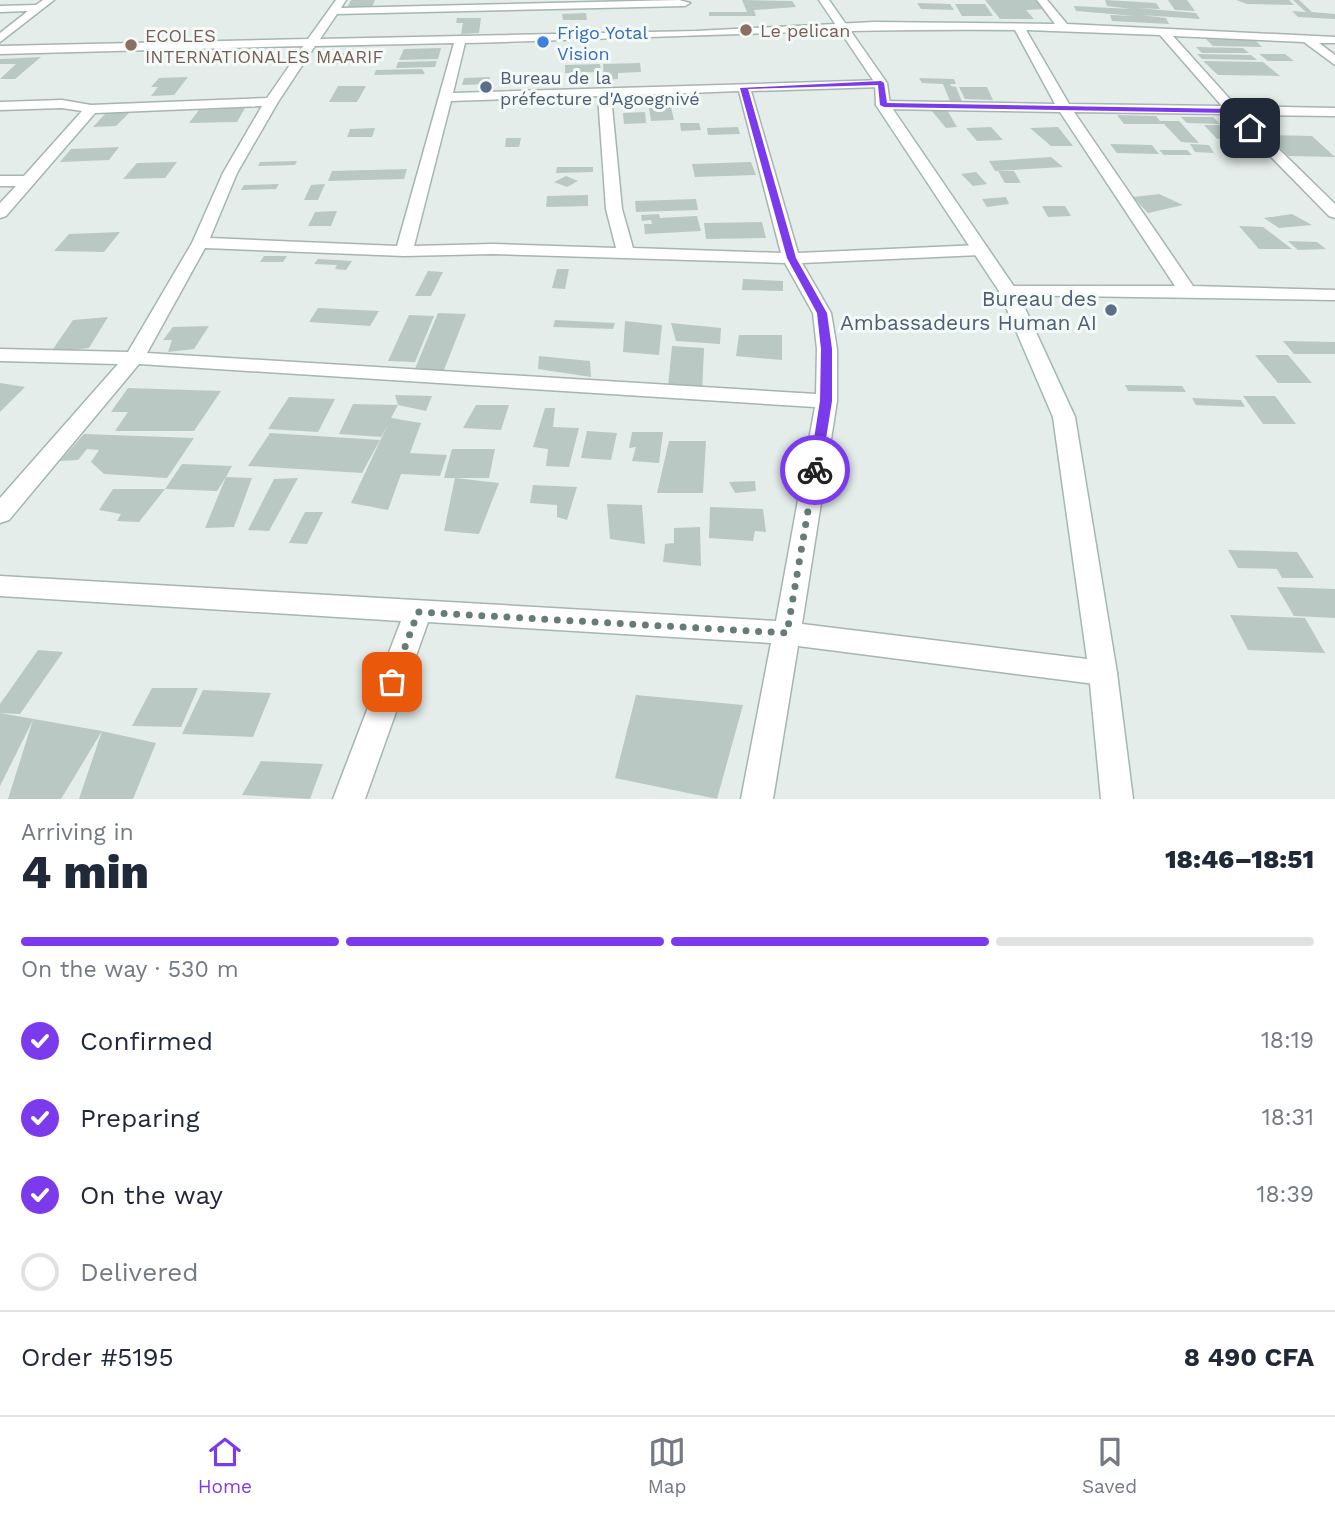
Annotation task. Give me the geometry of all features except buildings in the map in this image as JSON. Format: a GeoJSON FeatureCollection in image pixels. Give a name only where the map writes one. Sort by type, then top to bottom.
{"type":"FeatureCollection","features":[{"type":"Feature","properties":{"kind":"street"},"geometry":{"type":"LineString","coordinates":[[0,39],[49,0]]}},
{"type":"Feature","properties":{"kind":"street"},"geometry":{"type":"LineString","coordinates":[[824,0],[881,83],[884,105],[1008,291],[1065,417],[1103,673],[1117,799]]}},
{"type":"Feature","properties":{"kind":"street"},"geometry":{"type":"LineString","coordinates":[[1042,0],[1065,27]]}},
{"type":"Feature","properties":{"kind":"street"},"geometry":{"type":"LineString","coordinates":[[0,514],[134,358],[200,243],[230,173],[271,102],[338,5],[509,4],[842,27],[1065,27],[1335,40]]}},
{"type":"Feature","properties":{"kind":"street"},"geometry":{"type":"LineString","coordinates":[[0,9],[38,8]]}},
{"type":"Feature","properties":{"kind":"street"},"geometry":{"type":"LineString","coordinates":[[0,50],[460,41],[689,15]]}},
{"type":"Feature","properties":{"kind":"street"},"geometry":{"type":"LineString","coordinates":[[1018,26],[1065,110],[1188,291]]}},
{"type":"Feature","properties":{"kind":"street"},"geometry":{"type":"LineString","coordinates":[[1163,31],[1233,111],[1335,213]]}},
{"type":"Feature","properties":{"kind":"street"},"geometry":{"type":"LineString","coordinates":[[1306,38],[1335,61]]}},
{"type":"Feature","properties":{"kind":"street"},"geometry":{"type":"LineString","coordinates":[[404,251],[460,41]]}},
{"type":"Feature","properties":{"kind":"street"},"geometry":{"type":"LineString","coordinates":[[447,97],[881,83]]}},
{"type":"Feature","properties":{"kind":"street"},"geometry":{"type":"LineString","coordinates":[[744,88],[792,258],[822,313],[827,349],[826,401],[757,799]]}},
{"type":"Feature","properties":{"kind":"street"},"geometry":{"type":"LineString","coordinates":[[604,92],[614,209],[625,254]]}},
{"type":"Feature","properties":{"kind":"street"},"geometry":{"type":"LineString","coordinates":[[0,106],[62,104],[91,109],[271,102]]}},
{"type":"Feature","properties":{"kind":"street"},"geometry":{"type":"LineString","coordinates":[[884,105],[1335,113]]}},
{"type":"Feature","properties":{"kind":"street"},"geometry":{"type":"LineString","coordinates":[[0,213],[91,109]]}},
{"type":"Feature","properties":{"kind":"street"},"geometry":{"type":"LineString","coordinates":[[0,181],[28,181]]}},
{"type":"Feature","properties":{"kind":"street"},"geometry":{"type":"LineString","coordinates":[[200,243],[404,251],[492,249],[792,258],[980,250]]}},
{"type":"Feature","properties":{"kind":"street"},"geometry":{"type":"LineString","coordinates":[[1008,291],[1188,291],[1329,295],[1335,311]]}},
{"type":"Feature","properties":{"kind":"street"},"geometry":{"type":"LineString","coordinates":[[0,355],[134,358],[826,401]]}},
{"type":"Feature","properties":{"kind":"street"},"geometry":{"type":"LineString","coordinates":[[0,586],[787,633],[1103,673]]}},
{"type":"Feature","properties":{"kind":"street"},"geometry":{"type":"LineString","coordinates":[[349,799],[418,612]]}},
{"type":"Feature","properties":{"kind":"way so far"},"geometry":{"type":"LineString","coordinates":[[392,682],[418,612],[787,633],[815,470]]}},
{"type":"Feature","properties":{"kind":"place","name":"Le pelican"},"geometry":{"type":"Point","coordinates":[746,30]}},
{"type":"Feature","properties":{"kind":"place","name":"Frigo Yotal Vision"},"geometry":{"type":"Point","coordinates":[543,42]}},
{"type":"Feature","properties":{"kind":"place","name":"ECOLES INTERNATIONALES MAARIF"},"geometry":{"type":"Point","coordinates":[131,45]}},
{"type":"Feature","properties":{"kind":"place","name":"Bureau de la préfecture d'Agoegnivé"},"geometry":{"type":"Point","coordinates":[486,87]}},
{"type":"Feature","properties":{"kind":"place","name":"Bureau des Ambassadeurs Human AI"},"geometry":{"type":"Point","coordinates":[1111,310]}},
{"type":"Feature","properties":{"kind":"route"},"geometry":{"type":"LineString","coordinates":[[815,470],[826,401],[827,349],[822,313],[792,258],[744,88],[881,83],[884,105],[1233,111],[1250,128]]}}]}
